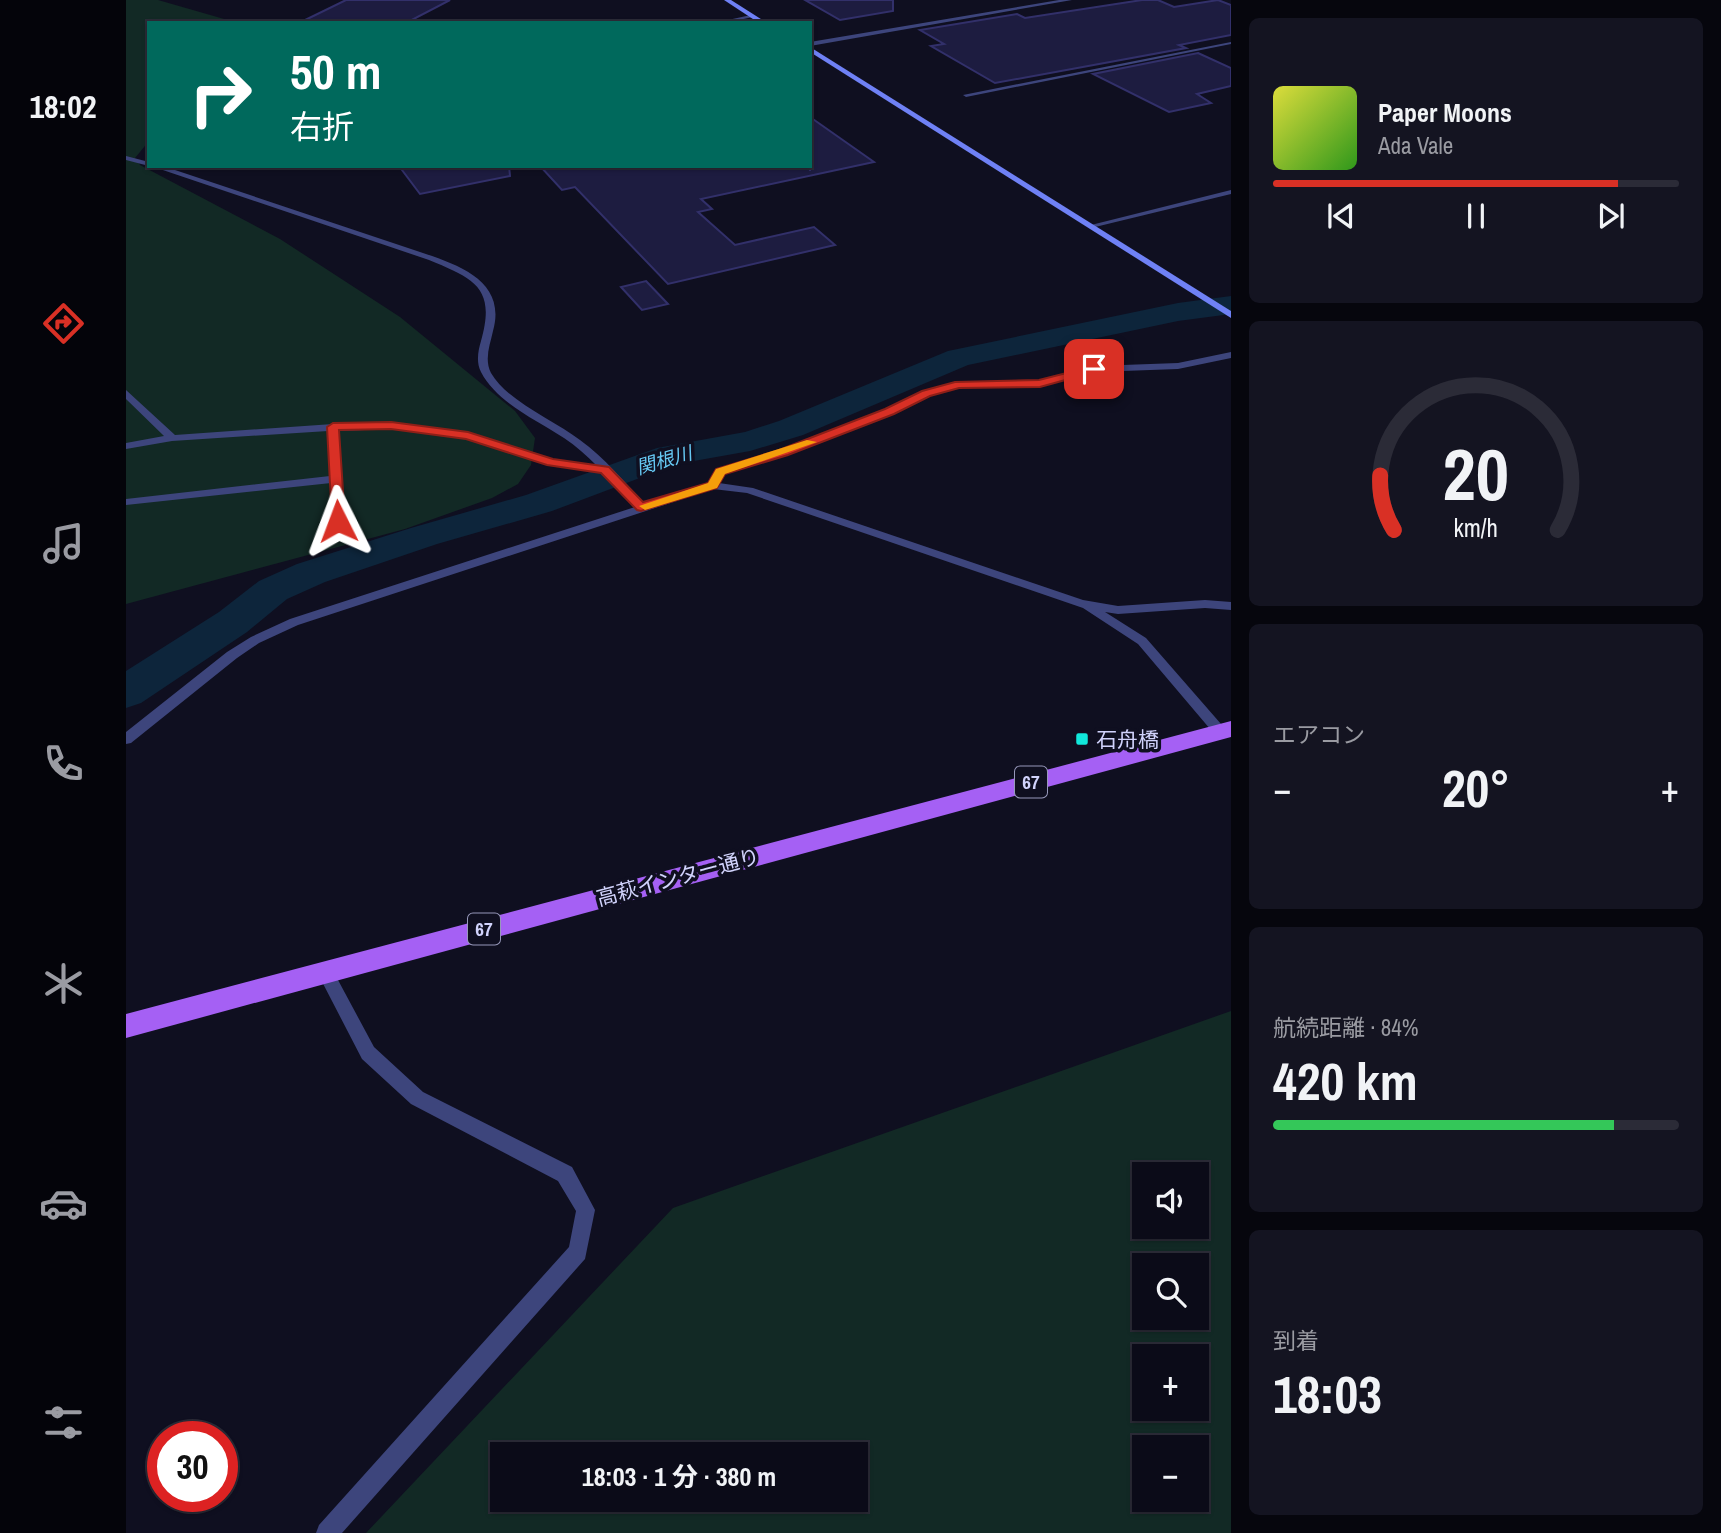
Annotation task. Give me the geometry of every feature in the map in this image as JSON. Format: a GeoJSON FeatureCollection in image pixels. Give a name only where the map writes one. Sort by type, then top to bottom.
{"type":"FeatureCollection","features":[{"type":"Feature","properties":{"kind":"main road","name":"高萩インター通り"},"geometry":{"type":"LineString","coordinates":[[126,1026],[1228,735]]}},
{"type":"Feature","properties":{"kind":"street"},"geometry":{"type":"LineString","coordinates":[[727,0],[760,21]]}},
{"type":"Feature","properties":{"kind":"street"},"geometry":{"type":"LineString","coordinates":[[812,47],[1069,0]]}},
{"type":"Feature","properties":{"kind":"street"},"geometry":{"type":"LineString","coordinates":[[812,48],[1231,315]]}},
{"type":"Feature","properties":{"kind":"street"},"geometry":{"type":"LineString","coordinates":[[126,158],[147,163]]}},
{"type":"Feature","properties":{"kind":"street"},"geometry":{"type":"LineString","coordinates":[[161,168],[419,255],[471,277],[483,288],[492,308],[489,336],[482,356],[485,372],[535,415],[580,444],[641,507]]}},
{"type":"Feature","properties":{"kind":"street"},"geometry":{"type":"LineString","coordinates":[[1091,226],[1231,192]]}},
{"type":"Feature","properties":{"kind":"street"},"geometry":{"type":"LineString","coordinates":[[712,486],[720,472],[784,453],[890,412],[926,394],[959,384],[1040,384],[1094,369],[1178,366],[1231,355]]}},
{"type":"Feature","properties":{"kind":"street"},"geometry":{"type":"LineString","coordinates":[[126,393],[173,438]]}},
{"type":"Feature","properties":{"kind":"street"},"geometry":{"type":"LineString","coordinates":[[126,446],[173,438],[333,427],[391,426],[468,435],[551,463],[605,470]]}},
{"type":"Feature","properties":{"kind":"street"},"geometry":{"type":"LineString","coordinates":[[333,427],[338,521]]}},
{"type":"Feature","properties":{"kind":"street"},"geometry":{"type":"LineString","coordinates":[[126,502],[336,479]]}},
{"type":"Feature","properties":{"kind":"street"},"geometry":{"type":"LineString","coordinates":[[126,739],[232,655],[255,640],[294,622],[712,486],[749,489],[1082,604],[1118,610],[1206,604],[1231,606]]}},
{"type":"Feature","properties":{"kind":"street"},"geometry":{"type":"LineString","coordinates":[[1082,604],[1142,641],[1228,735]]}},
{"type":"Feature","properties":{"kind":"street"},"geometry":{"type":"LineString","coordinates":[[325,972],[368,1053],[407,1089],[417,1098],[565,1174],[586,1210],[578,1252],[327,1533]]}},
{"type":"Feature","properties":{"kind":"lane"},"geometry":{"type":"LineString","coordinates":[[726,21],[751,16]]}},
{"type":"Feature","properties":{"kind":"lane"},"geometry":{"type":"LineString","coordinates":[[966,96],[1231,43]]}},
{"type":"Feature","properties":{"kind":"green space"},"geometry":{"type":"Polygon","coordinates":[[[126,0],[158,0],[231,21],[147,21],[147,143],[135,158],[140,165],[280,239],[400,317],[515,411],[535,438],[531,465],[518,484],[492,498],[405,529],[126,604],[126,0]]]}},
{"type":"Feature","properties":{"kind":"green space"},"geometry":{"type":"Polygon","coordinates":[[[1231,1011],[1231,1533],[366,1533],[673,1208],[1231,1011]]]}},
{"type":"Feature","properties":{"kind":"building"},"geometry":{"type":"Polygon","coordinates":[[[346,0],[450,0],[410,21],[303,21],[346,0]]]}},
{"type":"Feature","properties":{"kind":"building"},"geometry":{"type":"Polygon","coordinates":[[[805,0],[893,0],[893,11],[840,20],[805,0]]]}},
{"type":"Feature","properties":{"kind":"building"},"geometry":{"type":"Polygon","coordinates":[[[1142,0],[1158,0],[1174,7],[1218,0],[1231,5],[1231,35],[1179,45],[1186,48],[995,83],[931,46],[944,44],[920,30],[1017,14],[1025,18],[1142,0]]]}},
{"type":"Feature","properties":{"kind":"building"},"geometry":{"type":"Polygon","coordinates":[[[1198,53],[1231,68],[1231,86],[1197,94],[1211,103],[1169,112],[1093,74],[1198,53]]]}},
{"type":"Feature","properties":{"kind":"building"},"geometry":{"type":"Polygon","coordinates":[[[812,118],[874,162],[701,199],[712,209],[698,212],[735,245],[814,227],[835,245],[668,284],[575,187],[562,190],[542,168],[812,168],[812,118]]]}},
{"type":"Feature","properties":{"kind":"building"},"geometry":{"type":"Polygon","coordinates":[[[400,168],[509,168],[510,176],[420,194],[400,168]]]}},
{"type":"Feature","properties":{"kind":"building"},"geometry":{"type":"Polygon","coordinates":[[[646,281],[668,304],[642,310],[621,287],[646,281]]]}},
{"type":"Feature","properties":{"kind":"waterway","name":"関根川"},"geometry":{"type":"LineString","coordinates":[[126,692],[233,622],[273,590],[311,573],[424,536],[539,503],[669,455],[750,441],[791,428],[959,358],[1178,312],[1231,305]]}},
{"type":"Feature","properties":{"kind":"slow traffic"},"geometry":{"type":"LineString","coordinates":[[645,506],[712,486],[720,472],[811,442]]}},
{"type":"Feature","properties":{"kind":"place","name":"石舟橋"},"geometry":{"type":"Point","coordinates":[1082,739]}},
{"type":"Feature","properties":{"kind":"route"},"geometry":{"type":"LineString","coordinates":[[338,521],[333,427],[391,426],[468,435],[551,463],[605,470],[641,507],[712,486],[720,472],[784,453],[890,412],[926,394],[959,384],[1040,384],[1094,369]]}}]}
